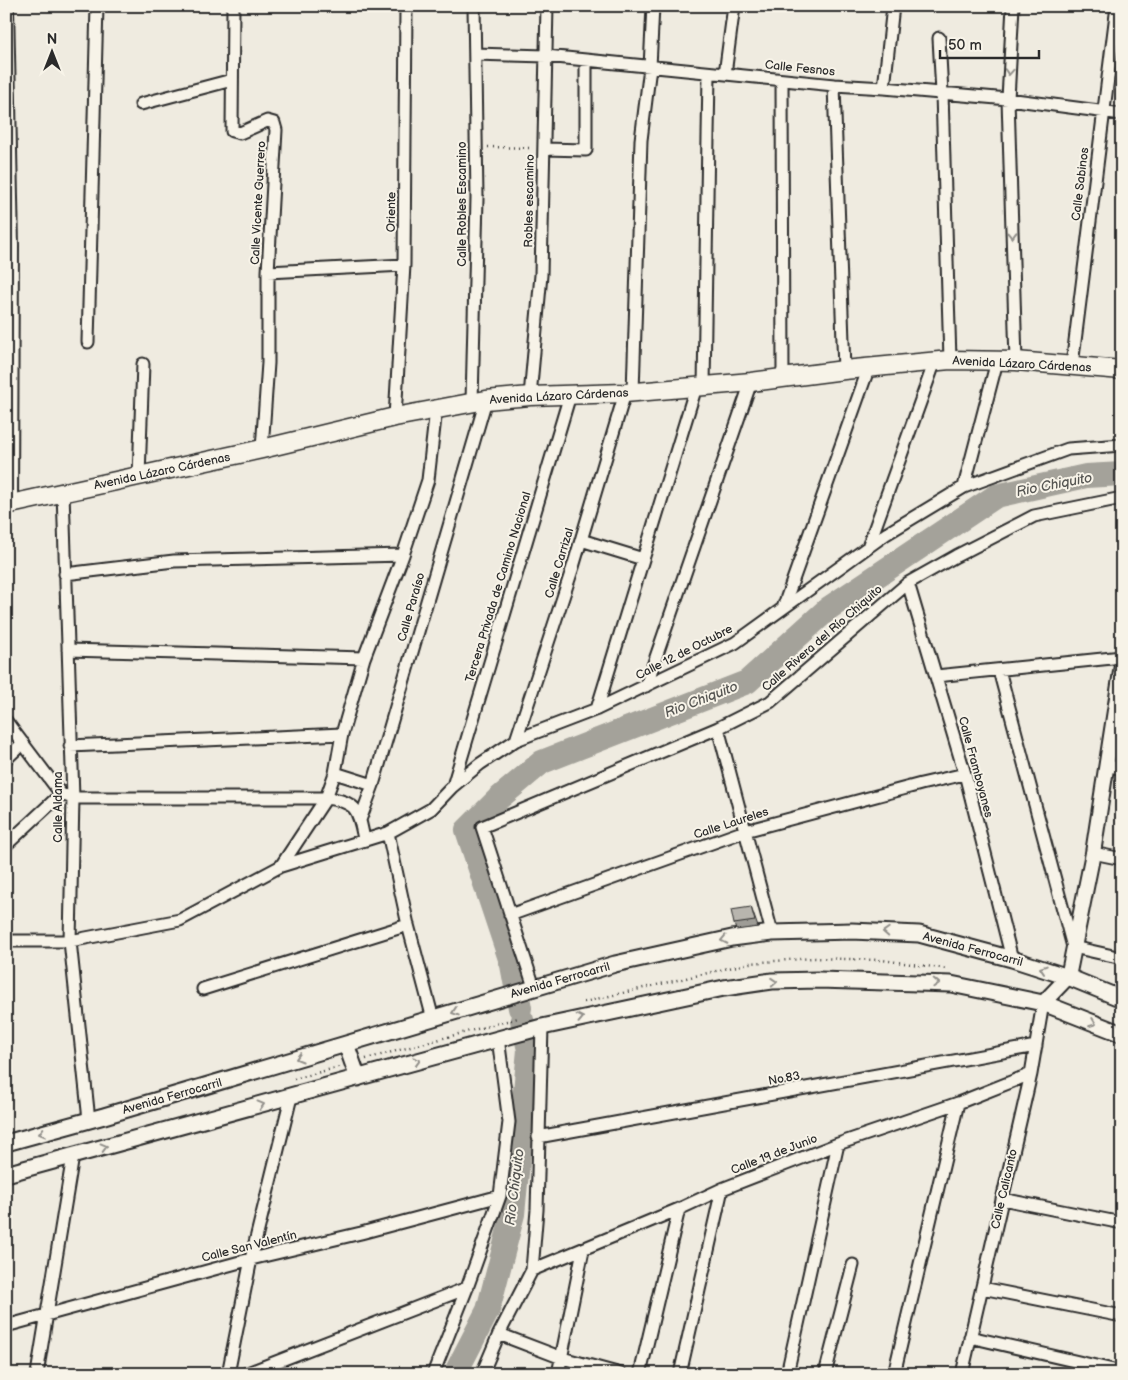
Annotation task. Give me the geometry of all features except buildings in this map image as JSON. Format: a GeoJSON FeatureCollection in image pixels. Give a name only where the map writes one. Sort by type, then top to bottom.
{"type":"FeatureCollection","features":[{"type":"Feature","properties":{"kind":"main road","name":"Avenida Lázaro Cárdenas"},"geometry":{"type":"LineString","coordinates":[[8,504],[262,449],[395,417],[479,401],[530,396],[629,393],[750,382],[943,360],[1016,361],[1122,370]]}},
{"type":"Feature","properties":{"kind":"main road","name":"Avenida Ferrocarril"},"geometry":{"type":"LineString","coordinates":[[6,1143],[615,964],[732,938],[772,933],[852,931],[919,934],[1068,977],[1122,999]]}},
{"type":"Feature","properties":{"kind":"main road"},"geometry":{"type":"LineString","coordinates":[[6,1174],[537,1028],[724,988],[772,982],[819,980],[951,984],[1043,1004],[1122,1034]]}},
{"type":"Feature","properties":{"kind":"main road"},"geometry":{"type":"LineString","coordinates":[[346,1044],[358,1078]]}},
{"type":"Feature","properties":{"kind":"street"},"geometry":{"type":"LineString","coordinates":[[6,6],[9,246],[8,504]]}},
{"type":"Feature","properties":{"kind":"street"},"geometry":{"type":"LineString","coordinates":[[88,342],[97,6]]}},
{"type":"Feature","properties":{"kind":"street","name":"Calle Vicente Guerrero"},"geometry":{"type":"LineString","coordinates":[[233,6],[232,131],[240,133],[267,121],[274,123],[276,130],[268,272],[268,363],[262,449]]}},
{"type":"Feature","properties":{"kind":"street","name":"Oriente"},"geometry":{"type":"LineString","coordinates":[[395,417],[404,265],[406,6]]}},
{"type":"Feature","properties":{"kind":"street","name":"Calle Robles Escamino"},"geometry":{"type":"LineString","coordinates":[[474,6],[479,401]]}},
{"type":"Feature","properties":{"kind":"street","name":"Robles escamino"},"geometry":{"type":"LineString","coordinates":[[530,396],[541,275],[547,6]]}},
{"type":"Feature","properties":{"kind":"street"},"geometry":{"type":"LineString","coordinates":[[650,66],[654,6]]}},
{"type":"Feature","properties":{"kind":"street"},"geometry":{"type":"LineString","coordinates":[[725,74],[734,6]]}},
{"type":"Feature","properties":{"kind":"street"},"geometry":{"type":"LineString","coordinates":[[884,88],[893,6]]}},
{"type":"Feature","properties":{"kind":"street"},"geometry":{"type":"LineString","coordinates":[[1014,6],[1008,99],[1016,361]]}},
{"type":"Feature","properties":{"kind":"street","name":"Calle Sabinos"},"geometry":{"type":"LineString","coordinates":[[1072,365],[1102,112],[1117,6]]}},
{"type":"Feature","properties":{"kind":"street"},"geometry":{"type":"LineString","coordinates":[[868,547],[943,360],[942,93],[939,38]]}},
{"type":"Feature","properties":{"kind":"street","name":"Calle Fesnos"},"geometry":{"type":"LineString","coordinates":[[475,54],[546,56],[834,85],[1008,99],[1122,114]]}},
{"type":"Feature","properties":{"kind":"street"},"geometry":{"type":"LineString","coordinates":[[544,149],[586,150],[586,60]]}},
{"type":"Feature","properties":{"kind":"street","name":"Calle Carrizal"},"geometry":{"type":"LineString","coordinates":[[516,740],[629,393],[641,140],[650,66]]}},
{"type":"Feature","properties":{"kind":"street"},"geometry":{"type":"LineString","coordinates":[[597,709],[643,559],[700,386],[709,73]]}},
{"type":"Feature","properties":{"kind":"street"},"geometry":{"type":"LineString","coordinates":[[140,104],[232,80]]}},
{"type":"Feature","properties":{"kind":"street"},"geometry":{"type":"LineString","coordinates":[[782,80],[784,378]]}},
{"type":"Feature","properties":{"kind":"street"},"geometry":{"type":"LineString","coordinates":[[834,85],[844,370]]}},
{"type":"Feature","properties":{"kind":"street"},"geometry":{"type":"LineString","coordinates":[[268,272],[404,265]]}},
{"type":"Feature","properties":{"kind":"street"},"geometry":{"type":"LineString","coordinates":[[964,487],[998,360]]}},
{"type":"Feature","properties":{"kind":"street"},"geometry":{"type":"LineString","coordinates":[[139,476],[143,364]]}},
{"type":"Feature","properties":{"kind":"street"},"geometry":{"type":"LineString","coordinates":[[783,608],[869,367]]}},
{"type":"Feature","properties":{"kind":"street"},"geometry":{"type":"LineString","coordinates":[[646,686],[750,382]]}},
{"type":"Feature","properties":{"kind":"street","name":"Tercera Privada de Camino Nacional"},"geometry":{"type":"LineString","coordinates":[[452,787],[570,395]]}},
{"type":"Feature","properties":{"kind":"street","name":"Calle Paraíso"},"geometry":{"type":"LineString","coordinates":[[360,820],[373,785],[479,401]]}},
{"type":"Feature","properties":{"kind":"street","name":"Calle 12 de Octubre"},"geometry":{"type":"LineString","coordinates":[[281,866],[326,798],[335,773],[342,734],[364,658],[403,555],[428,480],[436,409]]}},
{"type":"Feature","properties":{"kind":"street","name":"Calle 12 de Octubre"},"geometry":{"type":"LineString","coordinates":[[6,941],[70,941],[180,920],[281,866],[388,833],[432,809],[452,787],[480,764],[516,740],[597,709],[735,643],[886,534],[964,487],[1068,449],[1122,445]]}},
{"type":"Feature","properties":{"kind":"street","name":"Calle Aldama"},"geometry":{"type":"LineString","coordinates":[[63,492],[73,798],[70,941],[89,1120]]}},
{"type":"Feature","properties":{"kind":"street","name":"Calle Rivera del Río Chiquito"},"geometry":{"type":"LineString","coordinates":[[510,915],[482,826],[718,728],[770,702],[908,583],[1034,516],[1122,498]]}},
{"type":"Feature","properties":{"kind":"street"},"geometry":{"type":"LineString","coordinates":[[581,540],[643,559]]}},
{"type":"Feature","properties":{"kind":"street"},"geometry":{"type":"LineString","coordinates":[[66,574],[174,561],[403,555]]}},
{"type":"Feature","properties":{"kind":"street","name":"Calle Framboyanes"},"geometry":{"type":"LineString","coordinates":[[908,583],[965,774],[1012,960]]}},
{"type":"Feature","properties":{"kind":"street"},"geometry":{"type":"LineString","coordinates":[[68,650],[364,658]]}},
{"type":"Feature","properties":{"kind":"street"},"geometry":{"type":"LineString","coordinates":[[936,676],[1122,657]]}},
{"type":"Feature","properties":{"kind":"street"},"geometry":{"type":"LineString","coordinates":[[1043,1004],[1068,977],[1093,853],[1122,665]]}},
{"type":"Feature","properties":{"kind":"street"},"geometry":{"type":"LineString","coordinates":[[999,670],[1073,947]]}},
{"type":"Feature","properties":{"kind":"street"},"geometry":{"type":"LineString","coordinates":[[6,721],[61,794],[73,798],[326,798],[350,803],[356,809],[364,839]]}},
{"type":"Feature","properties":{"kind":"street"},"geometry":{"type":"LineString","coordinates":[[718,728],[772,933]]}},
{"type":"Feature","properties":{"kind":"street"},"geometry":{"type":"LineString","coordinates":[[70,746],[342,734]]}},
{"type":"Feature","properties":{"kind":"street"},"geometry":{"type":"LineString","coordinates":[[6,760],[23,743]]}},
{"type":"Feature","properties":{"kind":"street"},"geometry":{"type":"LineString","coordinates":[[1106,766],[1122,769]]}},
{"type":"Feature","properties":{"kind":"street"},"geometry":{"type":"LineString","coordinates":[[335,773],[373,785]]}},
{"type":"Feature","properties":{"kind":"street","name":"Calle Laureles"},"geometry":{"type":"LineString","coordinates":[[510,915],[745,831],[965,774]]}},
{"type":"Feature","properties":{"kind":"street"},"geometry":{"type":"LineString","coordinates":[[6,845],[61,794]]}},
{"type":"Feature","properties":{"kind":"street"},"geometry":{"type":"LineString","coordinates":[[388,833],[408,925],[433,1019]]}},
{"type":"Feature","properties":{"kind":"street"},"geometry":{"type":"LineString","coordinates":[[1093,853],[1122,859]]}},
{"type":"Feature","properties":{"kind":"street"},"geometry":{"type":"LineString","coordinates":[[510,915],[531,989]]}},
{"type":"Feature","properties":{"kind":"street"},"geometry":{"type":"LineString","coordinates":[[203,989],[408,925]]}},
{"type":"Feature","properties":{"kind":"street"},"geometry":{"type":"LineString","coordinates":[[1073,947],[1122,958]]}},
{"type":"Feature","properties":{"kind":"street","name":"Calle Calicanto"},"geometry":{"type":"LineString","coordinates":[[962,1374],[1031,1074],[1043,1004]]}},
{"type":"Feature","properties":{"kind":"street"},"geometry":{"type":"LineString","coordinates":[[482,1374],[499,1334],[532,1270],[537,1210],[537,1028]]}},
{"type":"Feature","properties":{"kind":"street"},"geometry":{"type":"LineString","coordinates":[[433,1374],[467,1288],[500,1196],[510,1122],[503,1037]]}},
{"type":"Feature","properties":{"kind":"street","name":"No.83"},"geometry":{"type":"LineString","coordinates":[[538,1137],[1036,1046]]}},
{"type":"Feature","properties":{"kind":"street","name":"Calle 19 de Junio"},"geometry":{"type":"LineString","coordinates":[[532,1270],[679,1209],[722,1188],[838,1144],[958,1103],[1031,1074]]}},
{"type":"Feature","properties":{"kind":"street"},"geometry":{"type":"LineString","coordinates":[[228,1374],[251,1259],[291,1096]]}},
{"type":"Feature","properties":{"kind":"street"},"geometry":{"type":"LineString","coordinates":[[894,1374],[958,1103]]}},
{"type":"Feature","properties":{"kind":"street"},"geometry":{"type":"LineString","coordinates":[[787,1374],[838,1144]]}},
{"type":"Feature","properties":{"kind":"street"},"geometry":{"type":"LineString","coordinates":[[37,1374],[73,1156]]}},
{"type":"Feature","properties":{"kind":"street"},"geometry":{"type":"LineString","coordinates":[[680,1374],[722,1188]]}},
{"type":"Feature","properties":{"kind":"street","name":"Calle San Valentín"},"geometry":{"type":"LineString","coordinates":[[6,1326],[251,1259],[361,1233],[500,1196]]}},
{"type":"Feature","properties":{"kind":"street"},"geometry":{"type":"LineString","coordinates":[[1002,1199],[1122,1223]]}},
{"type":"Feature","properties":{"kind":"street"},"geometry":{"type":"LineString","coordinates":[[640,1374],[679,1209]]}},
{"type":"Feature","properties":{"kind":"street"},"geometry":{"type":"LineString","coordinates":[[558,1374],[584,1250]]}},
{"type":"Feature","properties":{"kind":"street"},"geometry":{"type":"LineString","coordinates":[[825,1374],[853,1265]]}},
{"type":"Feature","properties":{"kind":"street"},"geometry":{"type":"LineString","coordinates":[[248,1373],[467,1288]]}},
{"type":"Feature","properties":{"kind":"street"},"geometry":{"type":"LineString","coordinates":[[982,1288],[1122,1316]]}},
{"type":"Feature","properties":{"kind":"street"},"geometry":{"type":"LineString","coordinates":[[499,1334],[562,1358],[621,1374]]}},
{"type":"Feature","properties":{"kind":"street"},"geometry":{"type":"LineString","coordinates":[[970,1337],[1122,1372]]}},
{"type":"Feature","properties":{"kind":"path"},"geometry":{"type":"LineString","coordinates":[[476,147],[544,149]]}},
{"type":"Feature","properties":{"kind":"waterway","name":"Rio Chiquito"},"geometry":{"type":"LineString","coordinates":[[520,1008],[512,965],[467,830],[498,799],[542,762],[747,682],[829,608],[996,496],[1086,476],[1122,474]]}},
{"type":"Feature","properties":{"kind":"waterway","name":"Rio Chiquito"},"geometry":{"type":"LineString","coordinates":[[455,1374],[488,1310],[513,1214],[529,1050],[522,1020]]}}]}
